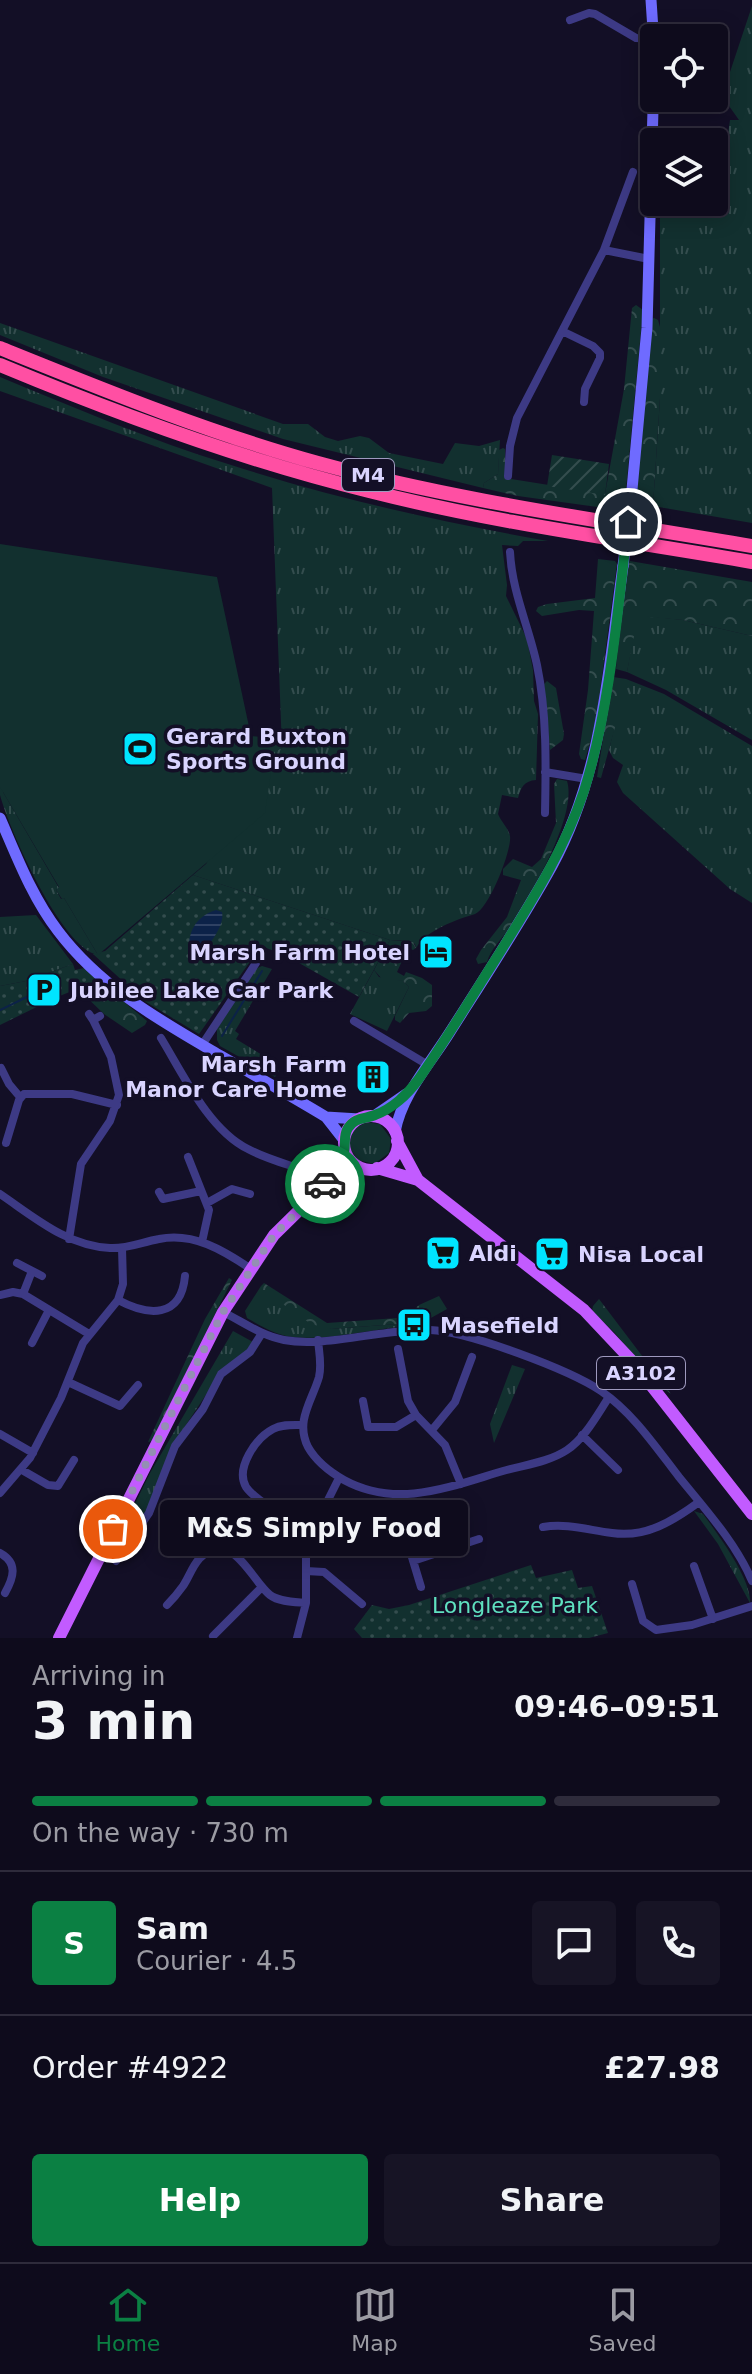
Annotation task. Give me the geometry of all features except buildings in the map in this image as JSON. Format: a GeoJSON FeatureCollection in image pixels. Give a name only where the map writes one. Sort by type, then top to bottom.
{"type":"FeatureCollection","features":[{"type":"Feature","properties":{"kind":"highway","name":"M4"},"geometry":{"type":"LineString","coordinates":[[0,348],[144,406],[317,463],[512,506],[752,546]]}},
{"type":"Feature","properties":{"kind":"highway","name":"M4"},"geometry":{"type":"LineString","coordinates":[[0,365],[147,424],[320,479],[474,515],[752,562]]}},
{"type":"Feature","properties":{"kind":"main road","name":"A3102"},"geometry":{"type":"LineString","coordinates":[[374,1116],[386,1121],[418,1180]]}},
{"type":"Feature","properties":{"kind":"main road"},"geometry":{"type":"LineString","coordinates":[[359,1119],[374,1116]]}},
{"type":"Feature","properties":{"kind":"main road","name":"A3102"},"geometry":{"type":"LineString","coordinates":[[59,1638],[223,1312],[274,1235],[330,1179],[348,1128],[359,1119]]}},
{"type":"Feature","properties":{"kind":"main road"},"geometry":{"type":"LineString","coordinates":[[377,1168],[392,1158],[396,1137]]}},
{"type":"Feature","properties":{"kind":"main road"},"geometry":{"type":"LineString","coordinates":[[344,1145],[351,1161],[362,1168]]}},
{"type":"Feature","properties":{"kind":"main road","name":"A3102"},"geometry":{"type":"LineString","coordinates":[[330,1179],[362,1168],[377,1168],[418,1180],[551,1283],[600,1326],[632,1361],[752,1514]]}},
{"type":"Feature","properties":{"kind":"street"},"geometry":{"type":"LineString","coordinates":[[651,0],[653,24]]}},
{"type":"Feature","properties":{"kind":"street"},"geometry":{"type":"LineString","coordinates":[[570,20],[595,14],[640,39]]}},
{"type":"Feature","properties":{"kind":"street"},"geometry":{"type":"LineString","coordinates":[[396,1137],[400,1110],[410,1092],[552,865],[571,826],[587,779],[606,683],[623,566],[642,399],[653,112]]}},
{"type":"Feature","properties":{"kind":"street"},"geometry":{"type":"LineString","coordinates":[[508,476],[510,446],[517,418],[604,250],[633,172]]}},
{"type":"Feature","properties":{"kind":"street"},"geometry":{"type":"LineString","coordinates":[[604,250],[649,259]]}},
{"type":"Feature","properties":{"kind":"street"},"geometry":{"type":"LineString","coordinates":[[562,331],[593,346],[600,353],[585,389],[584,402]]}},
{"type":"Feature","properties":{"kind":"street"},"geometry":{"type":"LineString","coordinates":[[510,552],[513,582],[539,677],[544,719],[545,813]]}},
{"type":"Feature","properties":{"kind":"street"},"geometry":{"type":"LineString","coordinates":[[545,772],[587,779]]}},
{"type":"Feature","properties":{"kind":"street"},"geometry":{"type":"LineString","coordinates":[[0,818],[41,906],[59,933],[85,962],[127,999],[326,1117],[359,1119]]}},
{"type":"Feature","properties":{"kind":"street"},"geometry":{"type":"LineString","coordinates":[[202,1045],[256,963]]}},
{"type":"Feature","properties":{"kind":"street"},"geometry":{"type":"LineString","coordinates":[[69,1239],[81,1164],[117,1105],[118,1083],[114,1067],[94,1017]]}},
{"type":"Feature","properties":{"kind":"street"},"geometry":{"type":"LineString","coordinates":[[354,1021],[428,1065]]}},
{"type":"Feature","properties":{"kind":"street"},"geometry":{"type":"LineString","coordinates":[[161,1038],[212,1118],[235,1142],[259,1155],[330,1179]]}},
{"type":"Feature","properties":{"kind":"street"},"geometry":{"type":"LineString","coordinates":[[1,1068],[20,1097]]}},
{"type":"Feature","properties":{"kind":"street"},"geometry":{"type":"LineString","coordinates":[[20,1097],[34,1092],[72,1094],[117,1105]]}},
{"type":"Feature","properties":{"kind":"street"},"geometry":{"type":"LineString","coordinates":[[374,1116],[410,1092]]}},
{"type":"Feature","properties":{"kind":"street"},"geometry":{"type":"LineString","coordinates":[[6,1143],[20,1097]]}},
{"type":"Feature","properties":{"kind":"street"},"geometry":{"type":"LineString","coordinates":[[326,1117],[344,1145]]}},
{"type":"Feature","properties":{"kind":"street"},"geometry":{"type":"LineString","coordinates":[[188,1157],[207,1203],[208,1220],[202,1242]]}},
{"type":"Feature","properties":{"kind":"street"},"geometry":{"type":"LineString","coordinates":[[207,1203],[232,1189],[250,1194]]}},
{"type":"Feature","properties":{"kind":"street"},"geometry":{"type":"LineString","coordinates":[[159,1192],[163,1199],[201,1191]]}},
{"type":"Feature","properties":{"kind":"street"},"geometry":{"type":"LineString","coordinates":[[0,1194],[69,1239],[101,1247],[122,1248],[167,1237],[202,1242],[251,1269]]}},
{"type":"Feature","properties":{"kind":"street"},"geometry":{"type":"LineString","coordinates":[[0,1493],[33,1453],[89,1334],[118,1300],[123,1284],[122,1248]]}},
{"type":"Feature","properties":{"kind":"street"},"geometry":{"type":"LineString","coordinates":[[17,1263],[42,1276]]}},
{"type":"Feature","properties":{"kind":"street"},"geometry":{"type":"LineString","coordinates":[[23,1294],[32,1271]]}},
{"type":"Feature","properties":{"kind":"street"},"geometry":{"type":"LineString","coordinates":[[118,1300],[143,1311],[163,1310],[180,1296],[188,1280]]}},
{"type":"Feature","properties":{"kind":"street"},"geometry":{"type":"LineString","coordinates":[[0,1295],[13,1292],[23,1294],[89,1334]]}},
{"type":"Feature","properties":{"kind":"street"},"geometry":{"type":"LineString","coordinates":[[32,1343],[49,1310]]}},
{"type":"Feature","properties":{"kind":"street"},"geometry":{"type":"LineString","coordinates":[[223,1312],[262,1333],[285,1340],[318,1340],[421,1329],[458,1333],[566,1374],[609,1397],[634,1420],[743,1562],[752,1581]]}},
{"type":"Feature","properties":{"kind":"street"},"geometry":{"type":"LineString","coordinates":[[116,1561],[149,1513],[175,1446],[203,1409],[221,1374],[250,1352],[262,1333]]}},
{"type":"Feature","properties":{"kind":"street"},"geometry":{"type":"LineString","coordinates":[[318,1340],[320,1371],[306,1408],[303,1425],[305,1440],[312,1454],[339,1478],[361,1488],[405,1496],[427,1493],[554,1456],[569,1448],[582,1435],[609,1397]]}},
{"type":"Feature","properties":{"kind":"street"},"geometry":{"type":"LineString","coordinates":[[398,1349],[405,1394],[416,1415],[448,1452],[461,1484]]}},
{"type":"Feature","properties":{"kind":"street"},"geometry":{"type":"LineString","coordinates":[[432,1430],[455,1402],[472,1357]]}},
{"type":"Feature","properties":{"kind":"street"},"geometry":{"type":"LineString","coordinates":[[68,1382],[120,1406],[138,1385]]}},
{"type":"Feature","properties":{"kind":"street"},"geometry":{"type":"LineString","coordinates":[[363,1401],[368,1427],[396,1427],[416,1415]]}},
{"type":"Feature","properties":{"kind":"street"},"geometry":{"type":"LineString","coordinates":[[285,1518],[245,1486],[243,1467],[267,1433],[281,1426],[303,1425]]}},
{"type":"Feature","properties":{"kind":"street"},"geometry":{"type":"LineString","coordinates":[[0,1434],[33,1453]]}},
{"type":"Feature","properties":{"kind":"street"},"geometry":{"type":"LineString","coordinates":[[582,1435],[618,1470]]}},
{"type":"Feature","properties":{"kind":"street"},"geometry":{"type":"LineString","coordinates":[[22,1470],[48,1485],[58,1486],[74,1460]]}},
{"type":"Feature","properties":{"kind":"street"},"geometry":{"type":"LineString","coordinates":[[297,1638],[306,1603],[306,1549],[339,1478]]}},
{"type":"Feature","properties":{"kind":"street"},"geometry":{"type":"LineString","coordinates":[[405,1496],[405,1534],[421,1587]]}},
{"type":"Feature","properties":{"kind":"street"},"geometry":{"type":"LineString","coordinates":[[543,1527],[566,1525],[613,1533],[637,1533],[668,1523],[699,1502]]}},
{"type":"Feature","properties":{"kind":"street"},"geometry":{"type":"LineString","coordinates":[[413,1561],[479,1539]]}},
{"type":"Feature","properties":{"kind":"street"},"geometry":{"type":"LineString","coordinates":[[167,1605],[184,1585],[195,1564],[213,1551],[225,1551],[239,1557],[274,1598],[306,1603]]}},
{"type":"Feature","properties":{"kind":"street"},"geometry":{"type":"LineString","coordinates":[[0,1553],[9,1559],[13,1569],[12,1581],[5,1593]]}},
{"type":"Feature","properties":{"kind":"street"},"geometry":{"type":"LineString","coordinates":[[694,1566],[713,1619]]}},
{"type":"Feature","properties":{"kind":"street"},"geometry":{"type":"LineString","coordinates":[[306,1571],[324,1572],[362,1604]]}},
{"type":"Feature","properties":{"kind":"street"},"geometry":{"type":"LineString","coordinates":[[632,1584],[645,1624],[661,1630],[681,1628],[752,1606]]}},
{"type":"Feature","properties":{"kind":"street"},"geometry":{"type":"LineString","coordinates":[[213,1636],[262,1587]]}},
{"type":"Feature","properties":{"kind":"street"},"geometry":{"type":"LineString","coordinates":[[681,1628],[683,1638]]}},
{"type":"Feature","properties":{"kind":"green space"},"geometry":{"type":"Polygon","coordinates":[[[752,6],[752,523],[653,506],[660,398],[660,216],[728,216],[728,134],[730,120],[739,120],[728,104],[728,78],[752,6]]]}},
{"type":"Feature","properties":{"kind":"green space"},"geometry":{"type":"Polygon","coordinates":[[[636,305],[643,310],[625,500],[620,502],[619,510],[483,488],[484,483],[498,474],[499,450],[503,448],[505,478],[605,494],[624,389],[632,308],[636,305]]]}},
{"type":"Feature","properties":{"kind":"green space"},"geometry":{"type":"Polygon","coordinates":[[[654,318],[660,327],[660,398],[653,506],[635,504],[651,319],[654,318]]]}},
{"type":"Feature","properties":{"kind":"green space"},"geometry":{"type":"Polygon","coordinates":[[[0,323],[283,424],[308,424],[325,437],[338,441],[360,436],[369,438],[389,453],[443,464],[455,443],[479,446],[500,440],[498,474],[484,483],[483,488],[283,439],[103,377],[0,335],[0,323]]]}},
{"type":"Feature","properties":{"kind":"green space"},"geometry":{"type":"Polygon","coordinates":[[[0,377],[199,455],[307,488],[467,526],[548,541],[502,545],[506,596],[527,639],[533,670],[534,701],[538,714],[536,780],[524,785],[518,798],[502,795],[498,814],[509,833],[510,843],[498,878],[481,910],[434,931],[416,948],[410,941],[390,940],[193,875],[206,864],[274,751],[282,748],[272,488],[0,391],[0,377]]]}},
{"type":"Feature","properties":{"kind":"green space"},"geometry":{"type":"Polygon","coordinates":[[[552,455],[609,464],[605,495],[547,486],[552,455]]]}},
{"type":"Feature","properties":{"kind":"green space","name":"Gerard Buxton Sports Ground"},"geometry":{"type":"Polygon","coordinates":[[[0,544],[217,577],[251,736],[282,739],[282,748],[274,752],[265,813],[98,955],[56,890],[59,887],[0,787],[0,544]]]}},
{"type":"Feature","properties":{"kind":"green space"},"geometry":{"type":"Polygon","coordinates":[[[598,559],[617,564],[596,721],[585,760],[579,754],[594,611],[579,610],[542,616],[536,611],[547,604],[595,598],[598,559]]]}},
{"type":"Feature","properties":{"kind":"green space"},"geometry":{"type":"Polygon","coordinates":[[[630,561],[752,582],[752,636],[683,620],[638,616],[627,672],[616,669],[627,564],[630,561]]]}},
{"type":"Feature","properties":{"kind":"green space"},"geometry":{"type":"Polygon","coordinates":[[[637,615],[683,620],[752,636],[752,740],[666,690],[627,672],[637,615]]]}},
{"type":"Feature","properties":{"kind":"green space"},"geometry":{"type":"Polygon","coordinates":[[[613,677],[626,679],[626,688],[601,778],[597,777],[613,677]]]}},
{"type":"Feature","properties":{"kind":"green space"},"geometry":{"type":"Polygon","coordinates":[[[626,679],[664,694],[752,746],[752,903],[730,889],[623,793],[617,782],[623,765],[613,758],[609,750],[626,679]]]}},
{"type":"Feature","properties":{"kind":"green space"},"geometry":{"type":"Polygon","coordinates":[[[547,681],[556,688],[564,734],[563,740],[550,750],[544,684],[547,681]]]}},
{"type":"Feature","properties":{"kind":"green space"},"geometry":{"type":"Polygon","coordinates":[[[17,755],[39,757],[50,765],[3,792],[59,888],[56,890],[61,899],[64,898],[98,955],[84,948],[54,911],[14,834],[0,795],[0,764],[17,755]]]}},
{"type":"Feature","properties":{"kind":"green space"},"geometry":{"type":"Polygon","coordinates":[[[557,779],[567,781],[568,796],[558,836],[517,916],[487,962],[478,964],[476,959],[481,950],[507,917],[521,880],[503,875],[503,869],[513,859],[532,867],[541,859],[556,823],[554,784],[557,779]]]}},
{"type":"Feature","properties":{"kind":"green space"},"geometry":{"type":"Polygon","coordinates":[[[193,875],[390,940],[359,997],[285,955],[261,946],[199,1034],[146,1002],[93,954],[105,951],[193,875]]]}},
{"type":"Feature","properties":{"kind":"green space"},"geometry":{"type":"Polygon","coordinates":[[[36,915],[73,964],[26,981],[0,986],[0,917],[36,915]]]}},
{"type":"Feature","properties":{"kind":"green space"},"geometry":{"type":"Polygon","coordinates":[[[390,940],[413,942],[416,948],[406,947],[405,962],[402,961],[397,972],[404,976],[406,972],[432,985],[432,1006],[426,1011],[409,1013],[400,1023],[395,1016],[409,987],[403,981],[383,980],[374,970],[390,940]]]}},
{"type":"Feature","properties":{"kind":"green space"},"geometry":{"type":"Polygon","coordinates":[[[73,964],[75,970],[84,968],[100,980],[0,1025],[0,986],[26,981],[73,964]]]}},
{"type":"Feature","properties":{"kind":"green space"},"geometry":{"type":"Polygon","coordinates":[[[262,966],[272,969],[235,1031],[239,1034],[236,1039],[272,1061],[279,1071],[275,1077],[220,1046],[217,1040],[217,1029],[255,969],[262,966]]]}},
{"type":"Feature","properties":{"kind":"green space"},"geometry":{"type":"Polygon","coordinates":[[[374,970],[379,977],[403,981],[409,987],[387,1031],[350,1014],[374,970]]]}},
{"type":"Feature","properties":{"kind":"green space"},"geometry":{"type":"Polygon","coordinates":[[[100,982],[147,1021],[145,1025],[132,1033],[104,1014],[79,990],[100,982]]]}},
{"type":"Feature","properties":{"kind":"green space"},"geometry":{"type":"Polygon","coordinates":[[[365,1122],[380,1124],[391,1139],[389,1153],[374,1164],[358,1160],[349,1147],[352,1131],[365,1122]]]}},
{"type":"Feature","properties":{"kind":"green space"},"geometry":{"type":"Polygon","coordinates":[[[229,1278],[232,1280],[152,1441],[148,1442],[205,1319],[229,1278]]]}},
{"type":"Feature","properties":{"kind":"green space"},"geometry":{"type":"Polygon","coordinates":[[[264,1283],[327,1323],[397,1318],[397,1324],[331,1329],[311,1324],[263,1290],[261,1286],[264,1283]]]}},
{"type":"Feature","properties":{"kind":"green space"},"geometry":{"type":"Polygon","coordinates":[[[261,1286],[331,1329],[397,1324],[419,1305],[439,1296],[447,1309],[411,1326],[301,1338],[271,1331],[247,1318],[245,1311],[261,1286]]]}},
{"type":"Feature","properties":{"kind":"green space"},"geometry":{"type":"Polygon","coordinates":[[[599,1299],[671,1394],[657,1383],[592,1311],[599,1299]]]}},
{"type":"Feature","properties":{"kind":"green space"},"geometry":{"type":"Polygon","coordinates":[[[233,1331],[253,1342],[253,1346],[221,1372],[172,1446],[145,1515],[106,1563],[150,1473],[233,1331]]]}},
{"type":"Feature","properties":{"kind":"green space"},"geometry":{"type":"Polygon","coordinates":[[[512,1365],[525,1369],[494,1443],[490,1424],[512,1365]]]}},
{"type":"Feature","properties":{"kind":"green space"},"geometry":{"type":"Polygon","coordinates":[[[694,1511],[703,1514],[732,1557],[745,1582],[750,1603],[718,1544],[694,1511]]]}},
{"type":"Feature","properties":{"kind":"green space","name":"Longleaze Park"},"geometry":{"type":"Polygon","coordinates":[[[531,1565],[536,1578],[572,1570],[578,1588],[592,1586],[608,1633],[589,1638],[362,1638],[354,1629],[372,1605],[389,1609],[409,1605],[531,1565]]]}},
{"type":"Feature","properties":{"kind":"water"},"geometry":{"type":"Polygon","coordinates":[[[216,910],[222,912],[222,917],[216,934],[200,955],[190,954],[194,926],[203,916],[216,910]]]}},
{"type":"Feature","properties":{"kind":"waterway"},"geometry":{"type":"LineString","coordinates":[[222,1036],[262,971]]}},
{"type":"Feature","properties":{"kind":"waterway"},"geometry":{"type":"LineString","coordinates":[[0,1010],[29,996]]}},
{"type":"Feature","properties":{"kind":"way so far"},"geometry":{"type":"LineString","coordinates":[[113,1529],[223,1312],[274,1235],[325,1184]]}},
{"type":"Feature","properties":{"kind":"place","name":"Gerard Buxton Sports Ground"},"geometry":{"type":"Point","coordinates":[140,749]}},
{"type":"Feature","properties":{"kind":"place","name":"Marsh Farm Hotel"},"geometry":{"type":"Point","coordinates":[436,952]}},
{"type":"Feature","properties":{"kind":"place","name":"Jubilee Lake Car Park"},"geometry":{"type":"Point","coordinates":[44,990]}},
{"type":"Feature","properties":{"kind":"place","name":"Marsh Farm Manor Care Home"},"geometry":{"type":"Point","coordinates":[373,1077]}},
{"type":"Feature","properties":{"kind":"place","name":"Aldi"},"geometry":{"type":"Point","coordinates":[443,1253]}},
{"type":"Feature","properties":{"kind":"place","name":"Nisa Local"},"geometry":{"type":"Point","coordinates":[552,1254]}},
{"type":"Feature","properties":{"kind":"place","name":"Masefield"},"geometry":{"type":"Point","coordinates":[414,1325]}},
{"type":"Feature","properties":{"kind":"place","name":"M&S Simply Food"},"geometry":{"type":"Point","coordinates":[113,1529]}},
{"type":"Feature","properties":{"kind":"route"},"geometry":{"type":"LineString","coordinates":[[325,1184],[341,1162],[345,1136],[351,1124],[361,1117],[374,1116],[410,1092],[536,894],[571,826],[593,753],[608,671],[628,522]]}}]}
